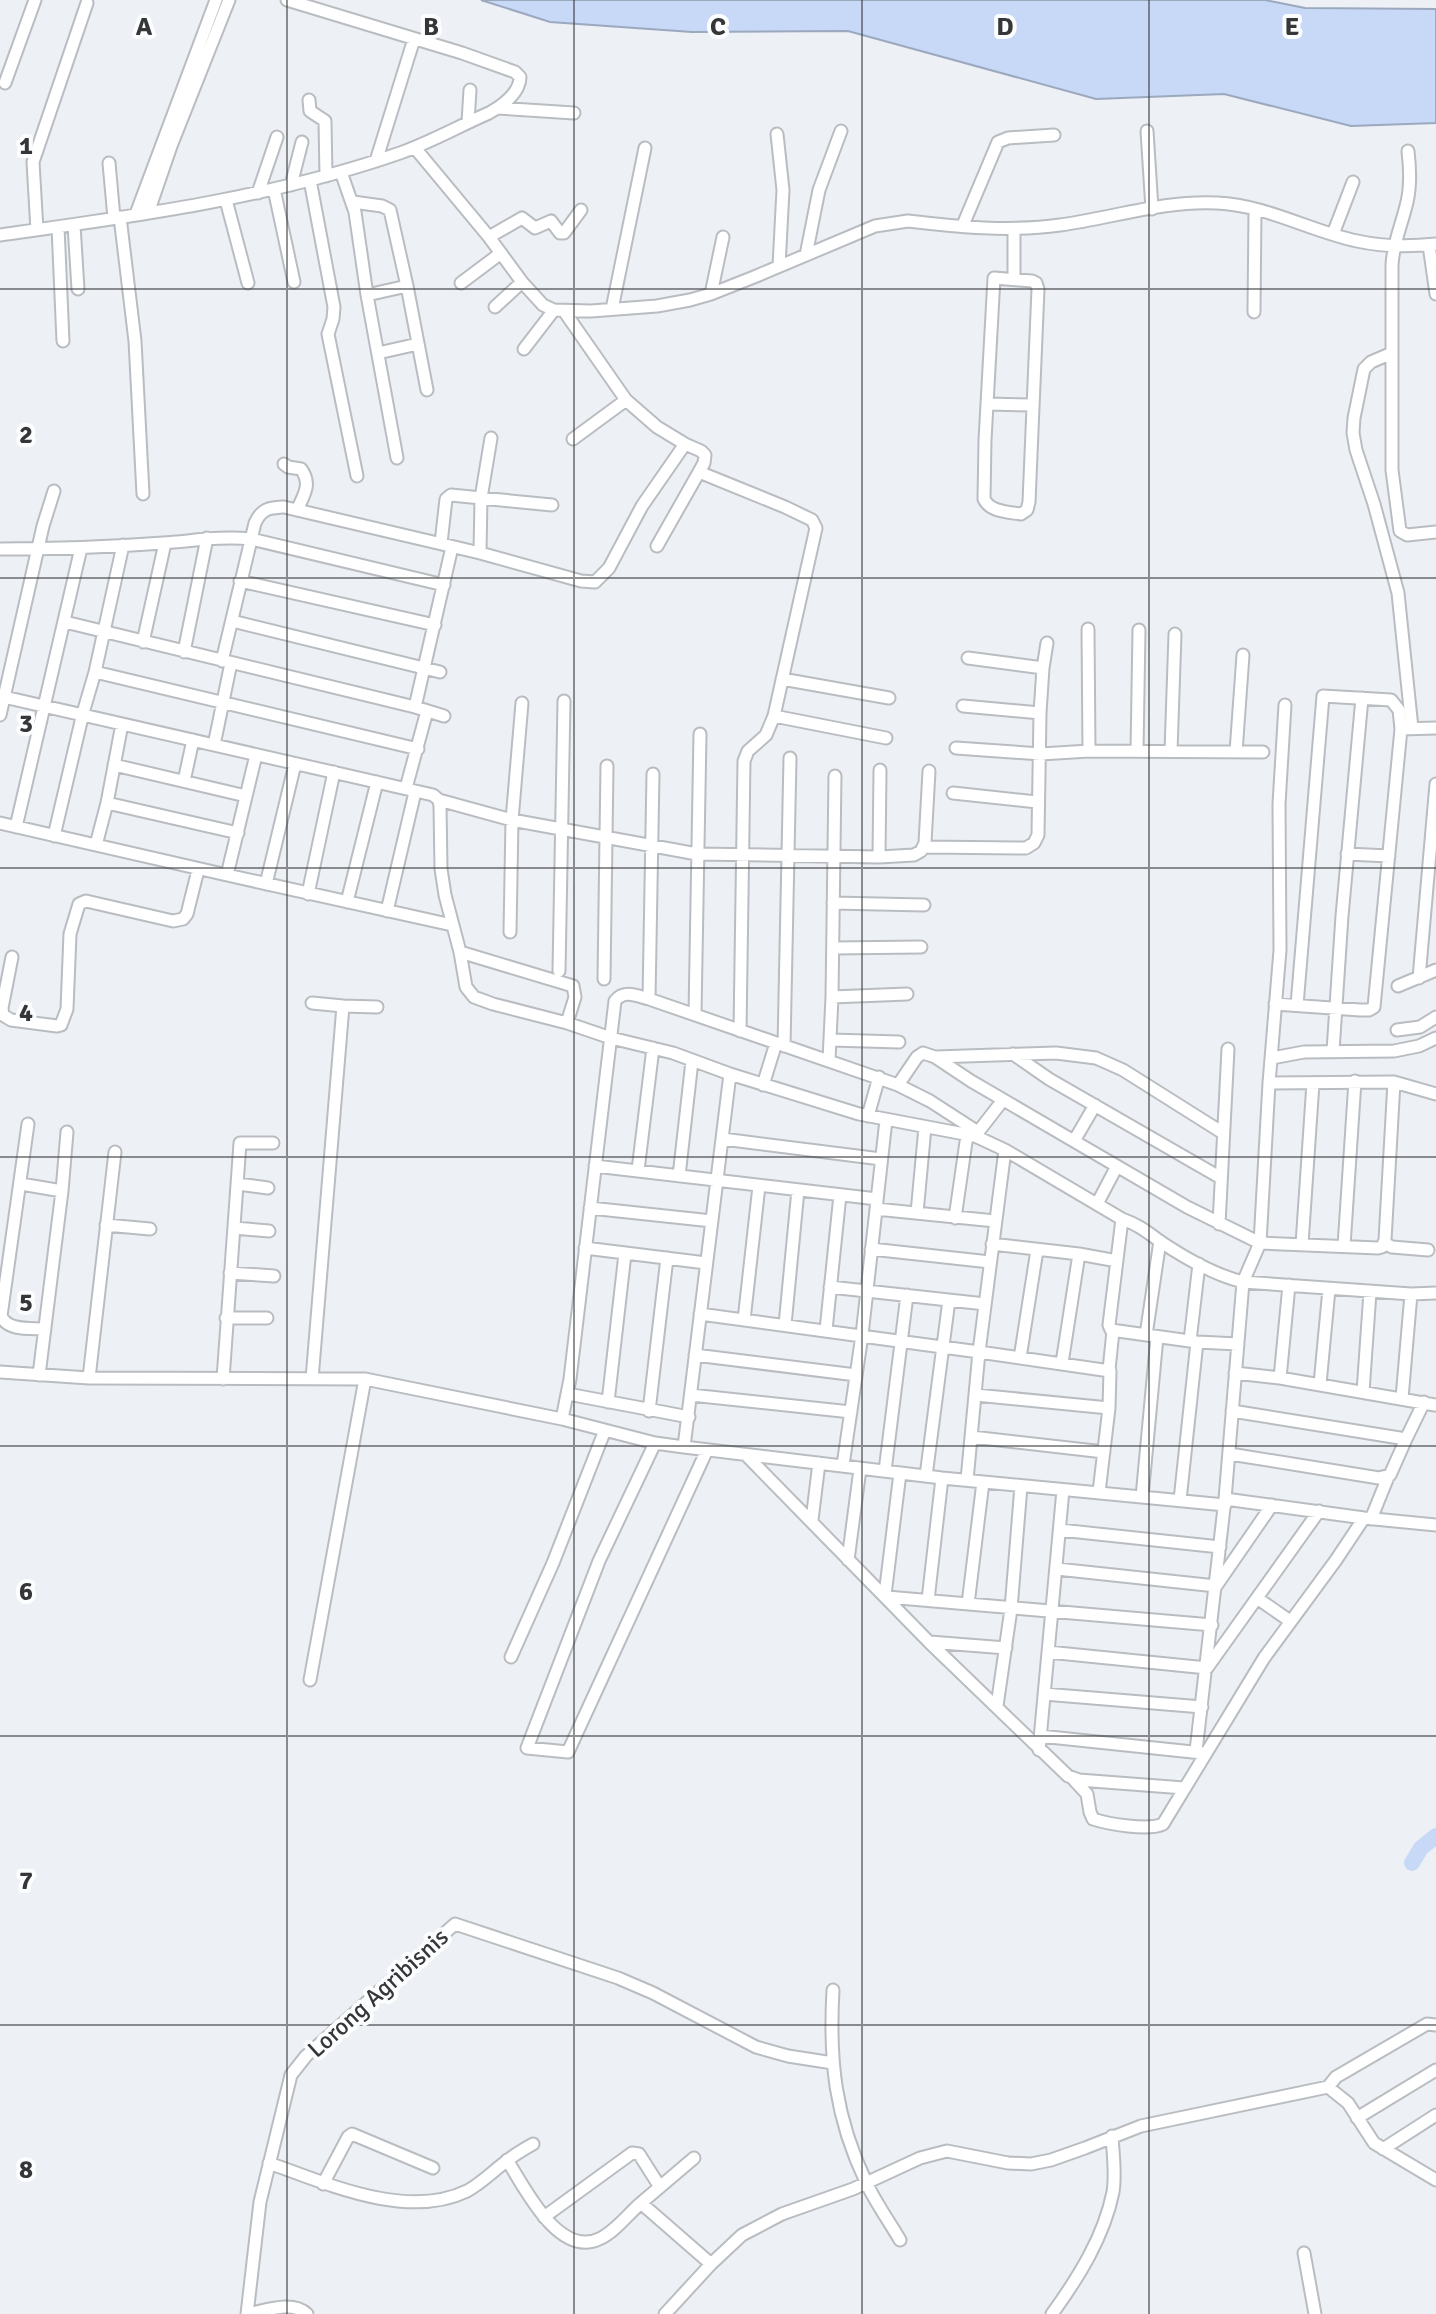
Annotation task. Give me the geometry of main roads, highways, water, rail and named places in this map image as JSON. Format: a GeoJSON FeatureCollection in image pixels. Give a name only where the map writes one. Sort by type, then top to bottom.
{"type":"FeatureCollection","features":[{"type":"Feature","properties":{"kind":"water"},"geometry":{"type":"Polygon","coordinates":[[[481,0],[1265,0],[1305,8],[1436,9],[1436,123],[1351,126],[1224,94],[1096,99],[848,31],[692,32],[550,22],[481,0]]]}},
{"type":"Feature","properties":{"kind":"waterway"},"geometry":{"type":"LineString","coordinates":[[1412,1863],[1421,1848],[1436,1836]]}}]}
